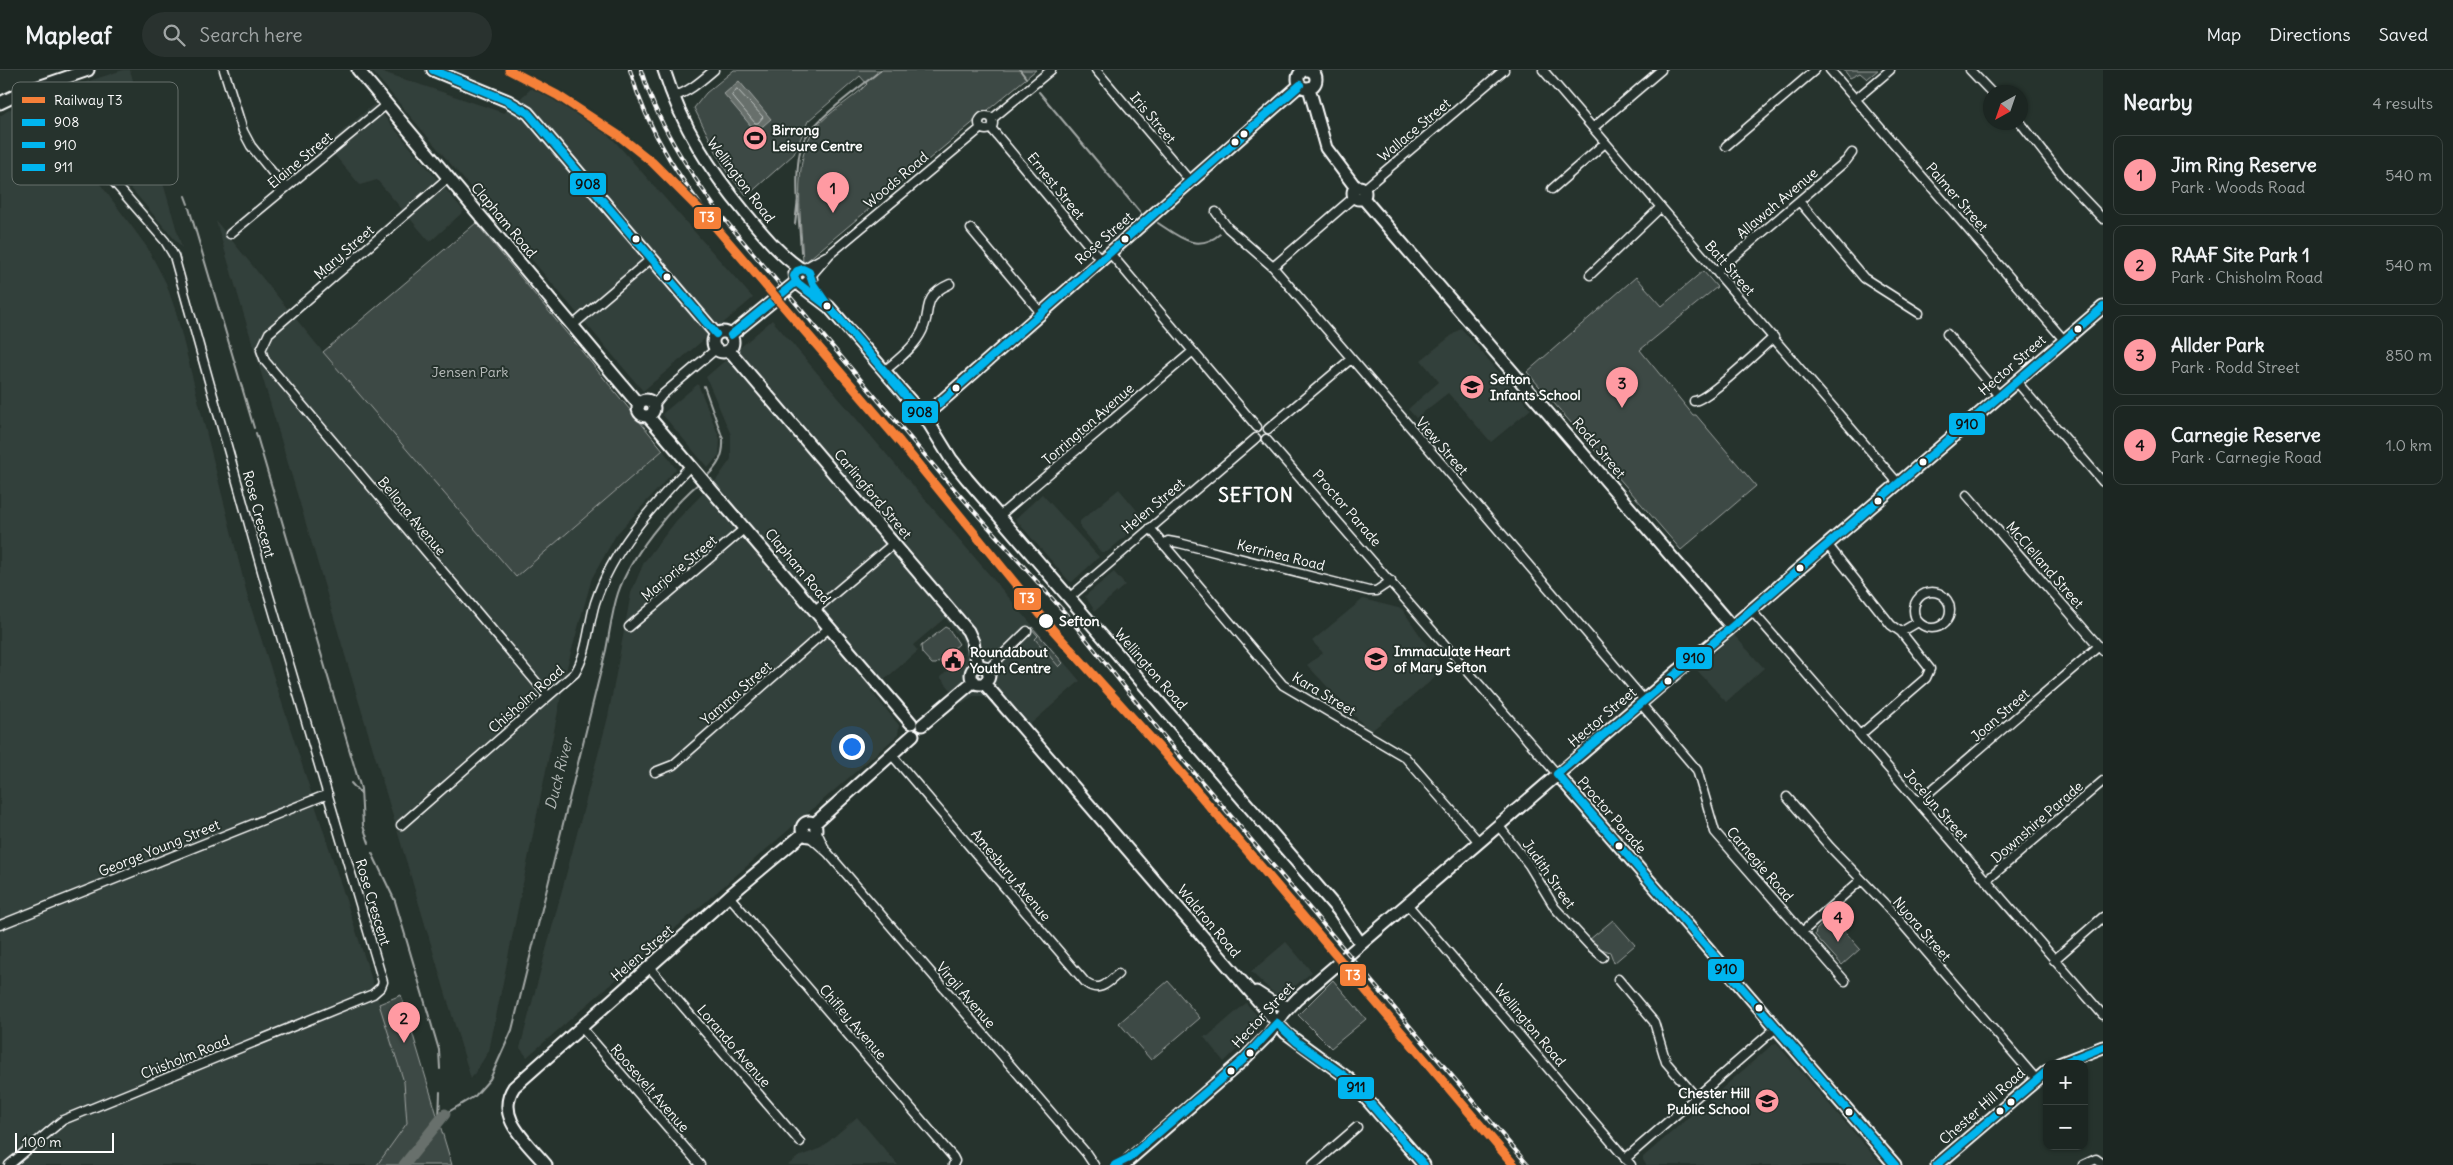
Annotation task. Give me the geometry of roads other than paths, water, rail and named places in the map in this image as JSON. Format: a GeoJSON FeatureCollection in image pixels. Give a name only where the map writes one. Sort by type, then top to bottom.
{"type":"FeatureCollection","features":[{"type":"Feature","properties":{"kind":"street"},"geometry":{"type":"LineString","coordinates":[[53,82],[88,70]]}},
{"type":"Feature","properties":{"kind":"street"},"geometry":{"type":"LineString","coordinates":[[224,70],[243,132],[251,146],[286,188]]}},
{"type":"Feature","properties":{"kind":"street","name":"Clapham Road"},"geometry":{"type":"LineString","coordinates":[[358,70],[626,390],[648,407],[660,429],[914,729]]}},
{"type":"Feature","properties":{"kind":"street"},"geometry":{"type":"LineString","coordinates":[[433,70],[459,79],[523,109],[716,334]]}},
{"type":"Feature","properties":{"kind":"street","name":"Wellington Road"},"geometry":{"type":"LineString","coordinates":[[664,70],[672,97],[690,136],[708,165],[777,250],[925,415],[951,459],[1338,910],[1358,929],[1364,932],[1376,931]]}},
{"type":"Feature","properties":{"kind":"street"},"geometry":{"type":"LineString","coordinates":[[672,97],[698,84],[714,70]]}},
{"type":"Feature","properties":{"kind":"street"},"geometry":{"type":"LineString","coordinates":[[992,119],[986,116],[981,118],[979,122],[981,128],[987,130],[991,128],[992,119],[1051,70]]}},
{"type":"Feature","properties":{"kind":"street","name":"Iris Street"},"geometry":{"type":"LineString","coordinates":[[1096,70],[1190,181]]}},
{"type":"Feature","properties":{"kind":"street","name":"Wallace Street"},"geometry":{"type":"LineString","coordinates":[[1273,268],[1504,70]]}},
{"type":"Feature","properties":{"kind":"street","name":"Batt Street"},"geometry":{"type":"LineString","coordinates":[[1543,70],[1898,483]]}},
{"type":"Feature","properties":{"kind":"street"},"geometry":{"type":"LineString","coordinates":[[1593,128],[1661,70]]}},
{"type":"Feature","properties":{"kind":"street"},"geometry":{"type":"LineString","coordinates":[[1726,146],[1814,70]]}},
{"type":"Feature","properties":{"kind":"street","name":"Palmer Street"},"geometry":{"type":"LineString","coordinates":[[1830,70],[2064,340]]}},
{"type":"Feature","properties":{"kind":"street"},"geometry":{"type":"LineString","coordinates":[[1856,99],[1890,70]]}},
{"type":"Feature","properties":{"kind":"street"},"geometry":{"type":"LineString","coordinates":[[1970,70],[1984,85]]}},
{"type":"Feature","properties":{"kind":"street"},"geometry":{"type":"LineString","coordinates":[[1305,86],[1299,75],[1311,71]]}},
{"type":"Feature","properties":{"kind":"street","name":"Rose Street"},"geometry":{"type":"LineString","coordinates":[[925,415],[1190,181],[1305,86]]}},
{"type":"Feature","properties":{"kind":"street","name":"Rodd Street"},"geometry":{"type":"LineString","coordinates":[[1305,86],[1326,148],[1359,193],[1732,627]]}},
{"type":"Feature","properties":{"kind":"street"},"geometry":{"type":"LineString","coordinates":[[0,103],[12,98]]}},
{"type":"Feature","properties":{"kind":"street","name":"Elaine Street"},"geometry":{"type":"LineString","coordinates":[[230,234],[386,104]]}},
{"type":"Feature","properties":{"kind":"street","name":"Woods Road"},"geometry":{"type":"LineString","coordinates":[[731,335],[981,128]]}},
{"type":"Feature","properties":{"kind":"street","name":"Ernest Street"},"geometry":{"type":"LineString","coordinates":[[991,128],[1105,257]]}},
{"type":"Feature","properties":{"kind":"street"},"geometry":{"type":"LineString","coordinates":[[2026,130],[2063,177],[2103,219]]}},
{"type":"Feature","properties":{"kind":"street"},"geometry":{"type":"LineString","coordinates":[[1552,189],[1605,143]]}},
{"type":"Feature","properties":{"kind":"street","name":"Allawah Avenue"},"geometry":{"type":"LineString","coordinates":[[1717,271],[1846,161],[1852,153]]}},
{"type":"Feature","properties":{"kind":"street","name":"Mary Street"},"geometry":{"type":"LineString","coordinates":[[261,350],[269,333],[448,177]]}},
{"type":"Feature","properties":{"kind":"street","name":"Rose Crescent"},"geometry":{"type":"LineString","coordinates":[[116,185],[165,242],[174,256],[267,589],[382,976],[381,987]]}},
{"type":"Feature","properties":{"kind":"street"},"geometry":{"type":"LineString","coordinates":[[1799,201],[1864,278],[1920,313]]}},
{"type":"Feature","properties":{"kind":"street"},"geometry":{"type":"LineString","coordinates":[[1590,275],[1661,207]]}},
{"type":"Feature","properties":{"kind":"street","name":"View Street"},"geometry":{"type":"LineString","coordinates":[[1216,212],[1228,228],[1273,268],[1643,702]]}},
{"type":"Feature","properties":{"kind":"street"},"geometry":{"type":"LineString","coordinates":[[971,229],[1041,313]]}},
{"type":"Feature","properties":{"kind":"street"},"geometry":{"type":"LineString","coordinates":[[1105,257],[1193,351],[1258,427]]}},
{"type":"Feature","properties":{"kind":"street"},"geometry":{"type":"LineString","coordinates":[[573,325],[652,258]]}},
{"type":"Feature","properties":{"kind":"street"},"geometry":{"type":"LineString","coordinates":[[884,371],[922,333],[930,298],[935,292],[950,284]]}},
{"type":"Feature","properties":{"kind":"street","name":"Hector Street"},"geometry":{"type":"LineString","coordinates":[[1115,1165],[1126,1161],[1243,1060],[1269,1034],[1288,1007],[1360,944],[1557,774],[1752,610],[2103,307]]}},
{"type":"Feature","properties":{"kind":"street"},"geometry":{"type":"LineString","coordinates":[[725,332],[731,335],[733,344],[729,350],[723,352],[716,349],[713,343],[716,334],[725,332]]}},
{"type":"Feature","properties":{"kind":"street"},"geometry":{"type":"LineString","coordinates":[[1947,334],[1999,396]]}},
{"type":"Feature","properties":{"kind":"street"},"geometry":{"type":"LineString","coordinates":[[1694,401],[1700,400],[1717,387],[1774,337]]}},
{"type":"Feature","properties":{"kind":"street"},"geometry":{"type":"LineString","coordinates":[[648,407],[658,394],[662,395],[716,349]]}},
{"type":"Feature","properties":{"kind":"street","name":"Bellona Avenue"},"geometry":{"type":"LineString","coordinates":[[261,350],[265,361],[548,696]]}},
{"type":"Feature","properties":{"kind":"street","name":"Carlingford Street"},"geometry":{"type":"LineString","coordinates":[[729,350],[968,631],[983,668]]}},
{"type":"Feature","properties":{"kind":"street","name":"Torrington Avenue"},"geometry":{"type":"LineString","coordinates":[[999,516],[1193,351]]}},
{"type":"Feature","properties":{"kind":"street"},"geometry":{"type":"LineString","coordinates":[[1268,429],[1351,359]]}},
{"type":"Feature","properties":{"kind":"street"},"geometry":{"type":"LineString","coordinates":[[2016,381],[2103,482]]}},
{"type":"Feature","properties":{"kind":"street"},"geometry":{"type":"LineString","coordinates":[[1263,425],[1268,429],[1269,435],[1266,439],[1256,438],[1254,433],[1258,427],[1263,425]]}},
{"type":"Feature","properties":{"kind":"street","name":"Helen Street"},"geometry":{"type":"LineString","coordinates":[[1070,597],[1256,438]]}},
{"type":"Feature","properties":{"kind":"street","name":"Proctor Parade"},"geometry":{"type":"LineString","coordinates":[[1266,439],[1895,1165]]}},
{"type":"Feature","properties":{"kind":"street","name":"Chisholm Road"},"geometry":{"type":"LineString","coordinates":[[401,825],[575,673],[580,666],[596,602],[617,553],[656,504],[694,468]]}},
{"type":"Feature","properties":{"kind":"street","name":"McClelland Street"},"geometry":{"type":"LineString","coordinates":[[1967,495],[2101,648]]}},
{"type":"Feature","properties":{"kind":"street","name":"Marjorie Street"},"geometry":{"type":"LineString","coordinates":[[629,626],[745,528]]}},
{"type":"Feature","properties":{"kind":"street","name":"Kara Street"},"geometry":{"type":"LineString","coordinates":[[1150,528],[1283,685],[1405,757],[1479,842]]}},
{"type":"Feature","properties":{"kind":"street","name":"Kerrinea Road"},"geometry":{"type":"LineString","coordinates":[[1163,545],[1168,541],[1179,543],[1369,590],[1376,591],[1391,581]]}},
{"type":"Feature","properties":{"kind":"street"},"geometry":{"type":"LineString","coordinates":[[815,610],[894,543]]}},
{"type":"Feature","properties":{"kind":"street"},"geometry":{"type":"LineString","coordinates":[[1827,544],[1891,626],[1901,632],[1907,642],[1929,667],[1930,674],[1860,735]]}},
{"type":"Feature","properties":{"kind":"street"},"geometry":{"type":"LineString","coordinates":[[1927,592],[1935,592],[1946,598],[1950,613],[1944,624],[1932,628],[1918,622],[1914,610],[1915,602],[1920,596],[1927,592]]}},
{"type":"Feature","properties":{"kind":"street","name":"Jocelyn Street"},"geometry":{"type":"LineString","coordinates":[[1752,610],[2103,1015]]}},
{"type":"Feature","properties":{"kind":"street"},"geometry":{"type":"LineString","coordinates":[[1901,632],[1918,622]]}},
{"type":"Feature","properties":{"kind":"street","name":"Yamma Street"},"geometry":{"type":"LineString","coordinates":[[655,772],[673,765],[830,628]]}},
{"type":"Feature","properties":{"kind":"street"},"geometry":{"type":"LineString","coordinates":[[979,682],[972,671],[983,668],[1027,631]]}},
{"type":"Feature","properties":{"kind":"street","name":"Joan Street"},"geometry":{"type":"LineString","coordinates":[[1918,802],[2101,648]]}},
{"type":"Feature","properties":{"kind":"street","name":"Helen Street"},"geometry":{"type":"LineString","coordinates":[[546,1165],[508,1118],[507,1101],[514,1087],[729,896],[810,831],[895,751],[914,729],[979,682]]}},
{"type":"Feature","properties":{"kind":"street","name":"Waldron Road"},"geometry":{"type":"LineString","coordinates":[[979,682],[1277,1023],[1296,1042],[1332,1064],[1349,1078],[1424,1165]]}},
{"type":"Feature","properties":{"kind":"street","name":"Carnegie Road"},"geometry":{"type":"LineString","coordinates":[[1643,702],[1697,770],[1715,832],[1845,981]]}},
{"type":"Feature","properties":{"kind":"street","name":"Amesbury Avenue"},"geometry":{"type":"LineString","coordinates":[[895,751],[1086,982],[1093,987],[1101,987],[1118,974]]}},
{"type":"Feature","properties":{"kind":"street","name":"Downshire Parade"},"geometry":{"type":"LineString","coordinates":[[1986,881],[2103,781]]}},
{"type":"Feature","properties":{"kind":"street","name":"George Young Street"},"geometry":{"type":"LineString","coordinates":[[0,925],[328,794]]}},
{"type":"Feature","properties":{"kind":"street","name":"Nyora Street"},"geometry":{"type":"LineString","coordinates":[[1788,797],[1860,880],[1886,905],[2036,1080]]}},
{"type":"Feature","properties":{"kind":"street","name":"Judith Street"},"geometry":{"type":"LineString","coordinates":[[1498,825],[1529,865],[1555,908],[1588,945],[1602,957]]}},
{"type":"Feature","properties":{"kind":"street","name":"Virgil Avenue"},"geometry":{"type":"LineString","coordinates":[[810,831],[1086,1153],[1094,1165]]}},
{"type":"Feature","properties":{"kind":"street"},"geometry":{"type":"LineString","coordinates":[[1802,932],[1860,880]]}},
{"type":"Feature","properties":{"kind":"street","name":"Chifley Avenue"},"geometry":{"type":"LineString","coordinates":[[729,896],[953,1157],[955,1161],[953,1165]]}},
{"type":"Feature","properties":{"kind":"street","name":"Wellington Road"},"geometry":{"type":"LineString","coordinates":[[1408,904],[1628,1162]]}},
{"type":"Feature","properties":{"kind":"street","name":"Wellington Road"},"geometry":{"type":"LineString","coordinates":[[1338,910],[1360,944]]}},
{"type":"Feature","properties":{"kind":"street"},"geometry":{"type":"LineString","coordinates":[[2054,960],[2103,918]]}},
{"type":"Feature","properties":{"kind":"street","name":"Lorando Avenue"},"geometry":{"type":"LineString","coordinates":[[649,967],[800,1142]]}},
{"type":"Feature","properties":{"kind":"street"},"geometry":{"type":"LineString","coordinates":[[1618,978],[1654,1022],[1666,1062],[1696,1097]]}},
{"type":"Feature","properties":{"kind":"street"},"geometry":{"type":"LineString","coordinates":[[1240,980],[1270,1001],[1288,1007]]}},
{"type":"Feature","properties":{"kind":"street","name":"Chisholm Road"},"geometry":{"type":"LineString","coordinates":[[8,1165],[63,1120],[373,994],[381,987]]}},
{"type":"Feature","properties":{"kind":"street","name":"Roosevelt Avenue"},"geometry":{"type":"LineString","coordinates":[[580,1027],[700,1165]]}},
{"type":"Feature","properties":{"kind":"street"},"geometry":{"type":"LineString","coordinates":[[1628,1162],[1696,1097],[1776,1028]]}},
{"type":"Feature","properties":{"kind":"street"},"geometry":{"type":"LineString","coordinates":[[2069,1060],[2103,1047]]}},
{"type":"Feature","properties":{"kind":"street","name":"Chester Hill Road"},"geometry":{"type":"LineString","coordinates":[[1937,1165],[2043,1074]]}},
{"type":"Feature","properties":{"kind":"street"},"geometry":{"type":"LineString","coordinates":[[1313,1165],[1357,1127]]}},
{"type":"Feature","properties":{"kind":"street","name":"Virgil Avenue"},"geometry":{"type":"LineString","coordinates":[[1086,1153],[1101,1165]]}},
{"type":"Feature","properties":{"kind":"street"},"geometry":{"type":"LineString","coordinates":[[16,1158],[22,1165]]}},
{"type":"Feature","properties":{"kind":"street"},"geometry":{"type":"LineString","coordinates":[[2083,1165],[2096,1159],[2103,1164]]}},
{"type":"Feature","properties":{"kind":"water"},"geometry":{"type":"Polygon","coordinates":[[[739,81],[771,119],[756,132],[724,94],[739,81]]]}},
{"type":"Feature","properties":{"kind":"waterway","name":"Duck River"},"geometry":{"type":"LineString","coordinates":[[801,252],[797,180],[803,142],[808,133],[827,114],[881,70]]}},
{"type":"Feature","properties":{"kind":"waterway"},"geometry":{"type":"LineString","coordinates":[[1020,70],[1026,78]]}},
{"type":"Feature","properties":{"kind":"waterway"},"geometry":{"type":"LineString","coordinates":[[1039,92],[1143,216]]}},
{"type":"Feature","properties":{"kind":"waterway"},"geometry":{"type":"LineString","coordinates":[[185,196],[188,204]]}},
{"type":"Feature","properties":{"kind":"waterway","name":"Duck River"},"geometry":{"type":"LineString","coordinates":[[795,224],[798,198]]}},
{"type":"Feature","properties":{"kind":"waterway"},"geometry":{"type":"LineString","coordinates":[[189,208],[254,428]]}},
{"type":"Feature","properties":{"kind":"waterway"},"geometry":{"type":"LineString","coordinates":[[1158,223],[1181,238],[1196,243],[1212,240],[1220,234]]}},
{"type":"Feature","properties":{"kind":"waterway","name":"Duck River"},"geometry":{"type":"LineString","coordinates":[[704,386],[723,439],[719,460],[706,477]]}},
{"type":"Feature","properties":{"kind":"waterway"},"geometry":{"type":"LineString","coordinates":[[256,433],[361,789],[363,826],[369,843]]}},
{"type":"Feature","properties":{"kind":"waterway","name":"Duck River"},"geometry":{"type":"LineString","coordinates":[[445,1114],[475,1096],[490,1079],[512,1030],[606,650],[618,593],[632,564],[652,534],[699,483]]}},
{"type":"Feature","properties":{"kind":"waterway"},"geometry":{"type":"LineString","coordinates":[[351,783],[361,794]]}},
{"type":"Feature","properties":{"kind":"waterway"},"geometry":{"type":"LineString","coordinates":[[372,853],[395,901],[439,1050],[440,1069]]}},
{"type":"Feature","properties":{"kind":"waterway"},"geometry":{"type":"LineString","coordinates":[[439,1121],[440,1092]]}},
{"type":"Feature","properties":{"kind":"waterway","name":"Duck River"},"geometry":{"type":"LineString","coordinates":[[404,1165],[445,1114]]}},
{"type":"Feature","properties":{"kind":"railway"},"geometry":{"type":"LineString","coordinates":[[630,70],[657,138],[682,179],[726,238]]}},
{"type":"Feature","properties":{"kind":"railway"},"geometry":{"type":"LineString","coordinates":[[641,70],[664,127],[684,162],[719,213],[940,473],[1066,614],[1179,755],[1528,1165]]}},
{"type":"Feature","properties":{"kind":"rail line","name":"T3"},"geometry":{"type":"LineString","coordinates":[[509,70],[557,95],[618,135],[652,162],[706,216],[900,442],[1053,630],[1166,755],[1514,1165]]}},
{"type":"Feature","properties":{"kind":"place","name":"Birrong Leisure Centre"},"geometry":{"type":"Point","coordinates":[755,138]}},
{"type":"Feature","properties":{"kind":"place","name":"Jim Ring Reserve"},"geometry":{"type":"Point","coordinates":[833,213]}},
{"type":"Feature","properties":{"kind":"place","name":"Sefton Infants School"},"geometry":{"type":"Point","coordinates":[1472,387]}},
{"type":"Feature","properties":{"kind":"place","name":"Allder Park"},"geometry":{"type":"Point","coordinates":[1622,408]}},
{"type":"Feature","properties":{"kind":"place","name":"Sefton"},"geometry":{"type":"Point","coordinates":[1046,621]}},
{"type":"Feature","properties":{"kind":"place","name":"Immaculate Heart of Mary Sefton"},"geometry":{"type":"Point","coordinates":[1376,659]}},
{"type":"Feature","properties":{"kind":"place","name":"Roundabout Youth Centre"},"geometry":{"type":"Point","coordinates":[953,660]}},
{"type":"Feature","properties":{"kind":"place","name":"Carnegie Reserve"},"geometry":{"type":"Point","coordinates":[1838,942]}},
{"type":"Feature","properties":{"kind":"place","name":"RAAF Site Park 1"},"geometry":{"type":"Point","coordinates":[404,1043]}},
{"type":"Feature","properties":{"kind":"place","name":"Chester Hill Public School"},"geometry":{"type":"Point","coordinates":[1767,1101]}},
{"type":"Feature","properties":{"kind":"district","name":"SEFTON"},"geometry":{"type":"Point","coordinates":[1256,495]}},
{"type":"Feature","properties":{"kind":"park label","name":"Jensen Park"},"geometry":{"type":"Point","coordinates":[470,372]}}]}
